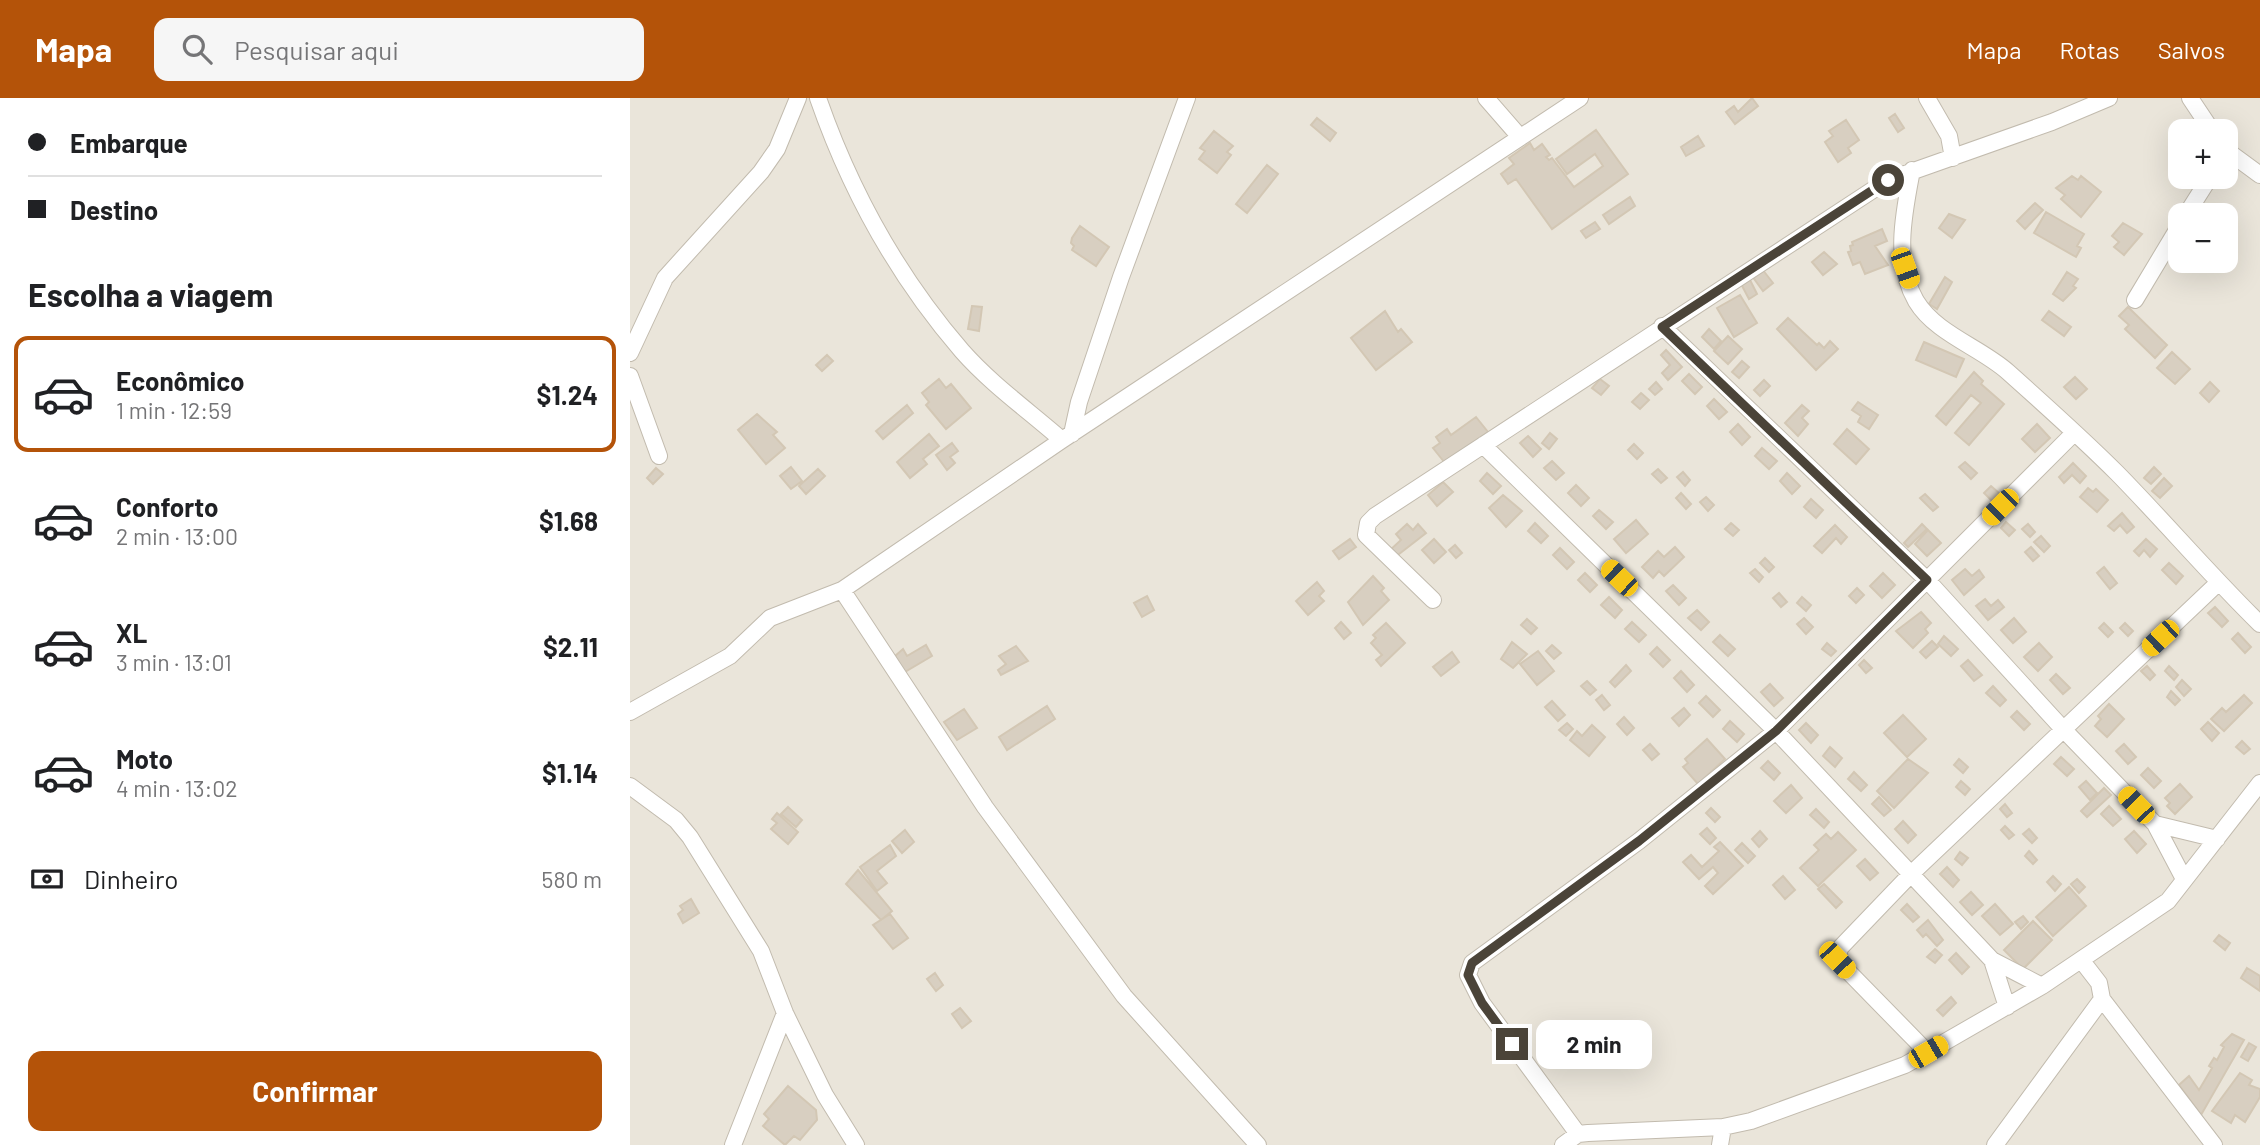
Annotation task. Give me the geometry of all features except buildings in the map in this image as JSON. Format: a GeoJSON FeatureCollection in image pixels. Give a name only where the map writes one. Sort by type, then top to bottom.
{"type":"FeatureCollection","features":[{"type":"Feature","properties":{"kind":"street"},"geometry":{"type":"LineString","coordinates":[[630,353],[665,278],[761,172],[776,149],[799,98]]}},
{"type":"Feature","properties":{"kind":"street"},"geometry":{"type":"LineString","coordinates":[[818,98],[835,148],[868,218],[963,352],[1067,437]]}},
{"type":"Feature","properties":{"kind":"street"},"geometry":{"type":"LineString","coordinates":[[1067,437],[1121,277],[1187,98]]}},
{"type":"Feature","properties":{"kind":"street"},"geometry":{"type":"LineString","coordinates":[[1486,98],[1520,137]]}},
{"type":"Feature","properties":{"kind":"street"},"geometry":{"type":"LineString","coordinates":[[630,712],[730,656],[770,618],[842,590],[1067,437],[1580,98]]}},
{"type":"Feature","properties":{"kind":"street"},"geometry":{"type":"LineString","coordinates":[[1927,98],[1949,136],[1953,158]]}},
{"type":"Feature","properties":{"kind":"street"},"geometry":{"type":"LineString","coordinates":[[1433,600],[1366,535],[1366,527],[1375,516],[1888,180],[2052,122],[2109,98]]}},
{"type":"Feature","properties":{"kind":"street"},"geometry":{"type":"LineString","coordinates":[[2190,98],[2204,119]]}},
{"type":"Feature","properties":{"kind":"street"},"geometry":{"type":"LineString","coordinates":[[2238,159],[2260,175]]}},
{"type":"Feature","properties":{"kind":"street"},"geometry":{"type":"LineString","coordinates":[[1912,170],[1902,241],[1905,268],[1916,301],[1934,321],[2006,370],[2117,473],[2218,583],[2260,624]]}},
{"type":"Feature","properties":{"kind":"street"},"geometry":{"type":"LineString","coordinates":[[2134,300],[2168,245]]}},
{"type":"Feature","properties":{"kind":"street"},"geometry":{"type":"LineString","coordinates":[[1662,327],[1927,580],[2063,729],[2155,824],[2184,879]]}},
{"type":"Feature","properties":{"kind":"street"},"geometry":{"type":"LineString","coordinates":[[630,376],[659,456]]}},
{"type":"Feature","properties":{"kind":"street"},"geometry":{"type":"LineString","coordinates":[[1578,1134],[1482,1003],[1468,975],[1472,963],[1639,841],[1776,731],[2074,433]]}},
{"type":"Feature","properties":{"kind":"street"},"geometry":{"type":"LineString","coordinates":[[1483,445],[1776,731],[1993,960],[2042,986]]}},
{"type":"Feature","properties":{"kind":"street"},"geometry":{"type":"LineString","coordinates":[[1928,1052],[1837,960],[1840,948],[1911,874],[2218,583]]}},
{"type":"Feature","properties":{"kind":"street"},"geometry":{"type":"LineString","coordinates":[[842,590],[985,807],[1124,996],[1258,1145]]}},
{"type":"Feature","properties":{"kind":"street"},"geometry":{"type":"LineString","coordinates":[[1563,1145],[1578,1134],[1723,1127],[1751,1121],[1905,1065],[2042,986],[2168,901],[2260,783]]}},
{"type":"Feature","properties":{"kind":"street"},"geometry":{"type":"LineString","coordinates":[[630,786],[676,820],[690,837],[761,951],[785,1013],[825,1094],[856,1145]]}},
{"type":"Feature","properties":{"kind":"street"},"geometry":{"type":"LineString","coordinates":[[2155,824],[2217,839]]}},
{"type":"Feature","properties":{"kind":"street"},"geometry":{"type":"LineString","coordinates":[[1993,960],[2007,1007]]}},
{"type":"Feature","properties":{"kind":"street"},"geometry":{"type":"LineString","coordinates":[[2082,961],[2099,983],[2102,999],[2210,1143]]}},
{"type":"Feature","properties":{"kind":"street"},"geometry":{"type":"LineString","coordinates":[[1994,1145],[2102,999]]}},
{"type":"Feature","properties":{"kind":"street"},"geometry":{"type":"LineString","coordinates":[[733,1145],[785,1013]]}},
{"type":"Feature","properties":{"kind":"street"},"geometry":{"type":"LineString","coordinates":[[1720,1145],[1723,1127]]}},
{"type":"Feature","properties":{"kind":"shaded area"},"geometry":{"type":"Polygon","coordinates":[[[630,98],[2260,98],[2260,1145],[630,1145],[630,98]]]}},
{"type":"Feature","properties":{"kind":"route"},"geometry":{"type":"LineString","coordinates":[[1512,1044],[1474,989],[1468,975],[1472,963],[1639,841],[1776,731],[1927,580],[1662,327],[1888,180]]}}]}
